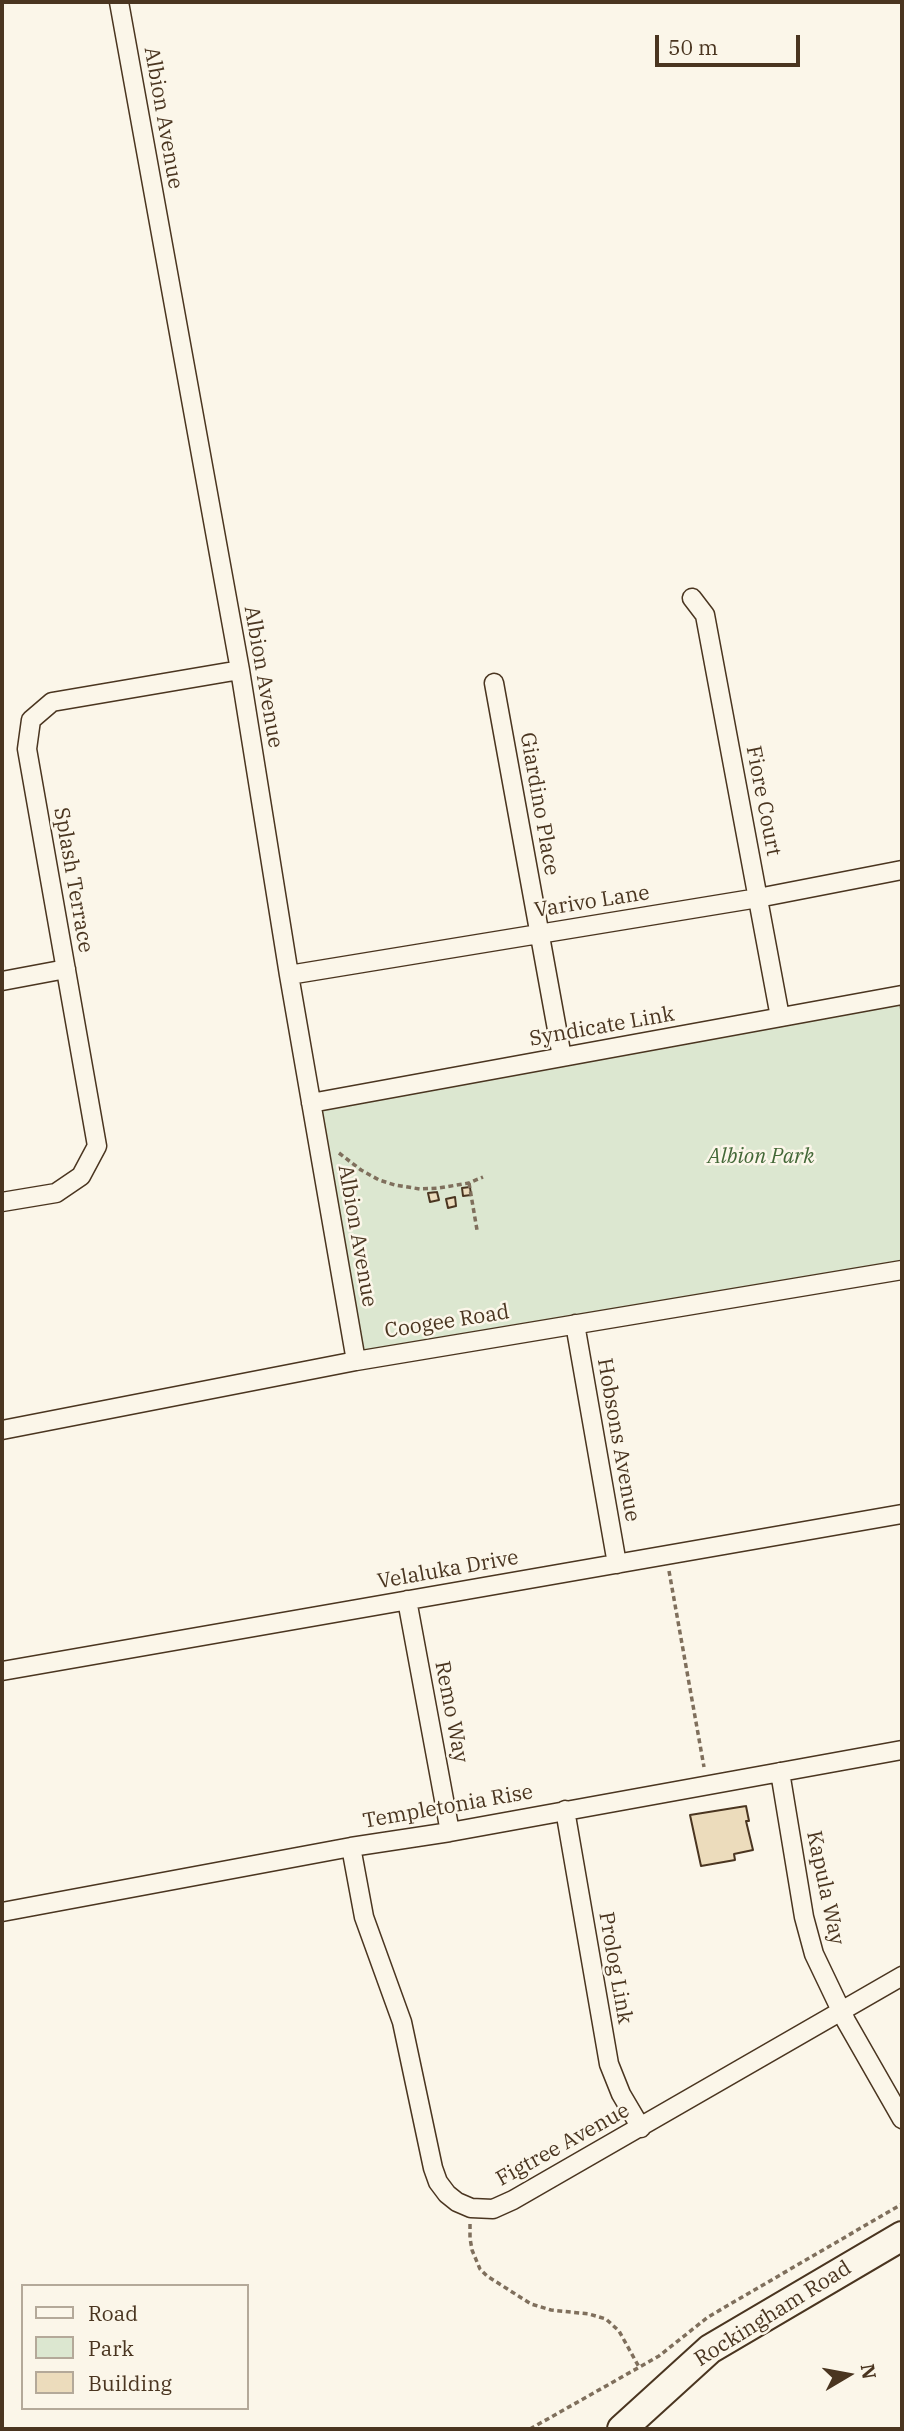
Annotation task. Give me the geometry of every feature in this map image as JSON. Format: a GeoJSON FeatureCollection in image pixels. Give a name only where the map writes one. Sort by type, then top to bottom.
{"type":"FeatureCollection","features":[{"type":"Feature","properties":{"kind":"main road","name":"Rockingham Road"},"geometry":{"type":"LineString","coordinates":[[622,2429],[710,2349],[902,2236]]}},
{"type":"Feature","properties":{"kind":"main road","name":"Rockingham Road"},"geometry":{"type":"LineString","coordinates":[[642,2429],[652,2403]]}},
{"type":"Feature","properties":{"kind":"street","name":"Albion Avenue"},"geometry":{"type":"LineString","coordinates":[[119,2],[240,670],[289,975],[356,1360]]}},
{"type":"Feature","properties":{"kind":"street","name":"Fiore Court"},"geometry":{"type":"LineString","coordinates":[[692,598],[705,615],[780,1017]]}},
{"type":"Feature","properties":{"kind":"street","name":"Splash Terrace"},"geometry":{"type":"LineString","coordinates":[[2,1202],[56,1193],[80,1176],[97,1146],[27,750],[31,720],[52,702],[240,670]]}},
{"type":"Feature","properties":{"kind":"street","name":"Giardino Place"},"geometry":{"type":"LineString","coordinates":[[494,682],[562,1057]]}},
{"type":"Feature","properties":{"kind":"street","name":"Varivo Lane"},"geometry":{"type":"LineString","coordinates":[[289,975],[758,898],[902,870]]}},
{"type":"Feature","properties":{"kind":"street"},"geometry":{"type":"LineString","coordinates":[[2,981],[66,970]]}},
{"type":"Feature","properties":{"kind":"street","name":"Syndicate Link"},"geometry":{"type":"LineString","coordinates":[[311,1103],[902,995]]}},
{"type":"Feature","properties":{"kind":"street","name":"Coogee Road"},"geometry":{"type":"LineString","coordinates":[[2,1430],[356,1360],[902,1270]]}},
{"type":"Feature","properties":{"kind":"street","name":"Hobsons Avenue"},"geometry":{"type":"LineString","coordinates":[[575,1324],[617,1564]]}},
{"type":"Feature","properties":{"kind":"street","name":"Velaluka Drive"},"geometry":{"type":"LineString","coordinates":[[2,1671],[902,1514]]}},
{"type":"Feature","properties":{"kind":"street","name":"Remo Way"},"geometry":{"type":"LineString","coordinates":[[407,1600],[450,1832]]}},
{"type":"Feature","properties":{"kind":"street","name":"Templetonia Rise"},"geometry":{"type":"LineString","coordinates":[[2,1912],[351,1847],[450,1832],[902,1750]]}},
{"type":"Feature","properties":{"kind":"street","name":"Kapula Way"},"geometry":{"type":"LineString","coordinates":[[780,1772],[809,1936],[820,1968],[902,2119]]}},
{"type":"Feature","properties":{"kind":"street","name":"Prolog Link"},"geometry":{"type":"LineString","coordinates":[[565,1810],[609,2064],[621,2094],[641,2128]]}},
{"type":"Feature","properties":{"kind":"street"},"geometry":{"type":"LineString","coordinates":[[351,1847],[364,1917],[405,2033],[433,2168],[438,2182],[447,2194],[471,2208]]}},
{"type":"Feature","properties":{"kind":"street","name":"Figtree Avenue"},"geometry":{"type":"LineString","coordinates":[[471,2208],[482,2210],[503,2205],[902,1976]]}},
{"type":"Feature","properties":{"kind":"path"},"geometry":{"type":"LineString","coordinates":[[339,1153],[361,1170],[379,1180],[396,1185],[420,1189],[439,1188],[469,1183],[483,1177]]}},
{"type":"Feature","properties":{"kind":"path"},"geometry":{"type":"LineString","coordinates":[[469,1183],[477,1230]]}},
{"type":"Feature","properties":{"kind":"path"},"geometry":{"type":"LineString","coordinates":[[667,1555],[708,1785]]}},
{"type":"Feature","properties":{"kind":"path"},"geometry":{"type":"LineString","coordinates":[[471,2208],[470,2238],[476,2261],[487,2276],[531,2304],[606,2319],[619,2330],[640,2367]]}},
{"type":"Feature","properties":{"kind":"green space","name":"Albion Park"},"geometry":{"type":"Polygon","coordinates":[[[899,996],[902,1016],[902,1270],[356,1361],[311,1103],[899,996]]]}},
{"type":"Feature","properties":{"kind":"building"},"geometry":{"type":"Polygon","coordinates":[[[470,1187],[471,1195],[463,1196],[462,1188],[470,1187]]]}},
{"type":"Feature","properties":{"kind":"building"},"geometry":{"type":"Polygon","coordinates":[[[437,1192],[439,1200],[430,1202],[428,1193],[437,1192]]]}},
{"type":"Feature","properties":{"kind":"building"},"geometry":{"type":"Polygon","coordinates":[[[455,1197],[456,1206],[448,1208],[446,1199],[455,1197]]]}},
{"type":"Feature","properties":{"kind":"building"},"geometry":{"type":"Polygon","coordinates":[[[746,1806],[749,1821],[746,1821],[753,1850],[734,1854],[735,1860],[701,1866],[690,1815],[746,1806]]]}}]}
